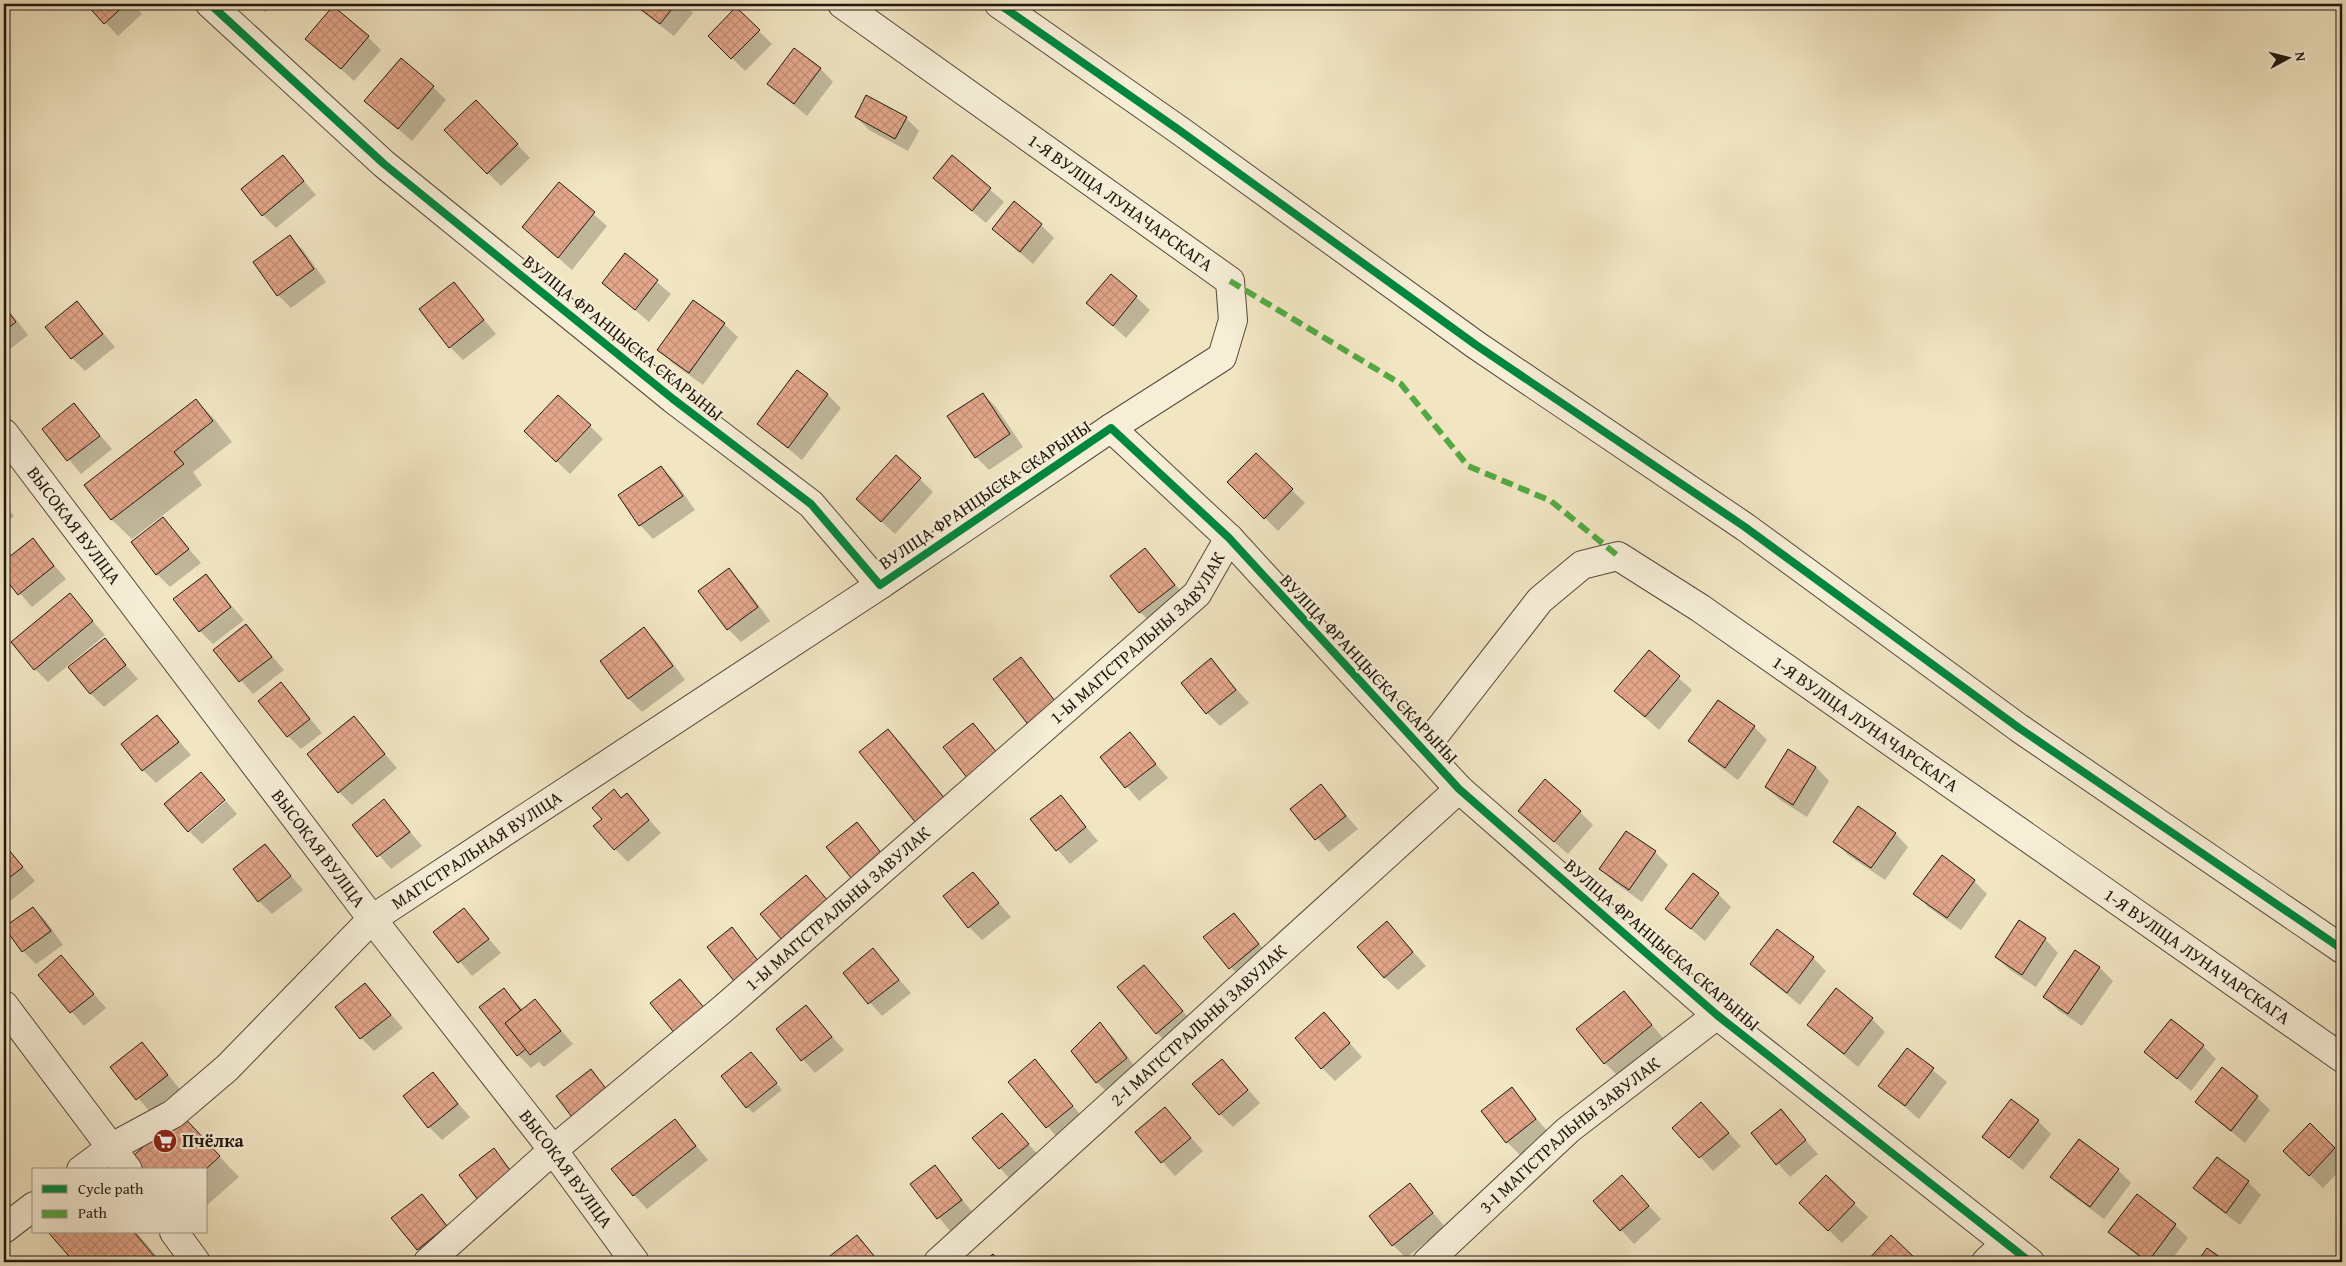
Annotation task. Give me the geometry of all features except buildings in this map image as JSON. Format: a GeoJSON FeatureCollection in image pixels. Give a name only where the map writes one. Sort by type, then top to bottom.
{"type":"FeatureCollection","features":[{"type":"Feature","properties":{"kind":"street","name":"ВУЛІЦА ФРАНЦЫСКА СКАРЫНЫ"},"geometry":{"type":"LineString","coordinates":[[210,4],[384,164],[673,399],[811,504],[880,585],[1111,428],[1228,538],[1459,789],[1717,1015],[2030,1262]]}},
{"type":"Feature","properties":{"kind":"street","name":"1-Я ВУЛІЦА ЛУНАЧАРСКАГА"},"geometry":{"type":"LineString","coordinates":[[842,4],[1230,281],[1233,320],[1222,356],[1111,428]]}},
{"type":"Feature","properties":{"kind":"street"},"geometry":{"type":"LineString","coordinates":[[999,4],[1179,130],[1476,345],[1746,528],[2019,728],[2342,949]]}},
{"type":"Feature","properties":{"kind":"street","name":"ВЫСОКАЯ ВУЛІЦА"},"geometry":{"type":"LineString","coordinates":[[4,433],[372,919],[553,1150],[635,1262]]}},
{"type":"Feature","properties":{"kind":"street","name":"1-Ы МАГІСТРАЛЬНЫ ЗАВУЛАК"},"geometry":{"type":"LineString","coordinates":[[428,1262],[553,1150],[724,1008],[1197,594],[1228,538]]}},
{"type":"Feature","properties":{"kind":"street","name":"1-Я ВУЛІЦА ЛУНАЧАРСКАГА"},"geometry":{"type":"LineString","coordinates":[[1423,750],[1540,600],[1582,565],[1618,556],[1700,608],[2342,1058]]}},
{"type":"Feature","properties":{"kind":"street","name":"МАГІСТРАЛЬНАЯ ВУЛІЦА"},"geometry":{"type":"LineString","coordinates":[[84,1168],[112,1147],[173,1114],[227,1068],[372,919],[880,585]]}},
{"type":"Feature","properties":{"kind":"street","name":"2-І МАГІСТРАЛЬНЫ ЗАВУЛАК"},"geometry":{"type":"LineString","coordinates":[[938,1262],[1459,789]]}},
{"type":"Feature","properties":{"kind":"street"},"geometry":{"type":"LineString","coordinates":[[4,1005],[127,1168]]}},
{"type":"Feature","properties":{"kind":"street","name":"3-І МАГІСТРАЛЬНЫ ЗАВУЛАК"},"geometry":{"type":"LineString","coordinates":[[1427,1262],[1568,1130],[1717,1015]]}},
{"type":"Feature","properties":{"kind":"street"},"geometry":{"type":"LineString","coordinates":[[4,1229],[32,1208]]}},
{"type":"Feature","properties":{"kind":"street"},"geometry":{"type":"LineString","coordinates":[[175,1234],[196,1262]]}},
{"type":"Feature","properties":{"kind":"street"},"geometry":{"type":"LineString","coordinates":[[1986,1262],[2005,1244]]}},
{"type":"Feature","properties":{"kind":"marked path"},"geometry":{"type":"LineString","coordinates":[[1230,281],[1401,384],[1468,466],[1551,501],[1618,556]]}},
{"type":"Feature","properties":{"kind":"cycle path"},"geometry":{"type":"LineString","coordinates":[[210,4],[384,164],[673,399],[811,504],[880,585],[1111,428],[1229,538],[1459,789],[1717,1015],[2030,1262]]}},
{"type":"Feature","properties":{"kind":"cycle path"},"geometry":{"type":"LineString","coordinates":[[999,4],[1179,130],[1476,345],[1745,527],[2019,728],[2342,949]]}},
{"type":"Feature","properties":{"kind":"place","name":"Пчёлка"},"geometry":{"type":"Point","coordinates":[165,1141]}}]}
